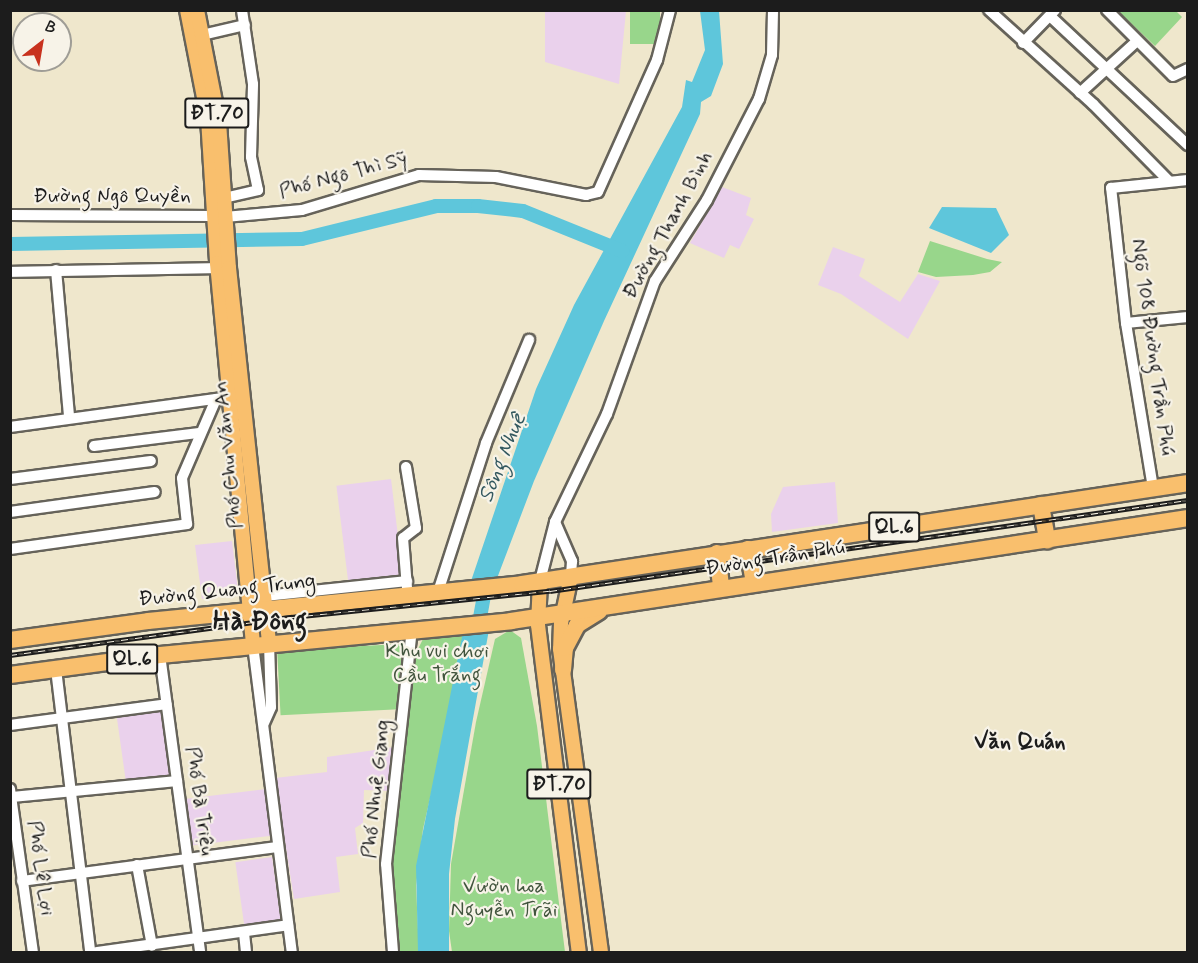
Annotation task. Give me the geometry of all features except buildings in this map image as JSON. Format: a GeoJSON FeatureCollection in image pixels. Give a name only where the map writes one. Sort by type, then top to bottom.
{"type":"FeatureCollection","features":[{"type":"Feature","properties":{"kind":"highway","name":"Đường Trần Phú"},"geometry":{"type":"LineString","coordinates":[[444,591],[522,584],[1188,483]]}},
{"type":"Feature","properties":{"kind":"highway"},"geometry":{"type":"LineString","coordinates":[[1041,505],[1047,540]]}},
{"type":"Feature","properties":{"kind":"highway","name":"Đường Trần Phú"},"geometry":{"type":"LineString","coordinates":[[412,630],[511,621],[1188,518]]}},
{"type":"Feature","properties":{"kind":"highway"},"geometry":{"type":"LineString","coordinates":[[748,549],[754,584]]}},
{"type":"Feature","properties":{"kind":"highway"},"geometry":{"type":"LineString","coordinates":[[717,553],[721,588]]}},
{"type":"Feature","properties":{"kind":"highway","name":"Đường Quang Trung"},"geometry":{"type":"LineString","coordinates":[[10,640],[259,603],[407,588],[444,591]]}},
{"type":"Feature","properties":{"kind":"highway"},"geometry":{"type":"LineString","coordinates":[[563,670],[566,648],[577,625],[609,606]]}},
{"type":"Feature","properties":{"kind":"highway","name":"QL.6"},"geometry":{"type":"LineString","coordinates":[[10,675],[160,655],[262,649],[412,630]]}},
{"type":"Feature","properties":{"kind":"main road","name":"ĐT.70"},"geometry":{"type":"LineString","coordinates":[[187,10],[224,198],[219,219]]}},
{"type":"Feature","properties":{"kind":"main road","name":"ĐT.70"},"geometry":{"type":"LineString","coordinates":[[197,10],[208,34],[214,88],[215,144],[223,265]]}},
{"type":"Feature","properties":{"kind":"main road","name":"Phố Chu Văn An"},"geometry":{"type":"LineString","coordinates":[[223,265],[262,649]]}},
{"type":"Feature","properties":{"kind":"main road","name":"Phố Chu Văn An"},"geometry":{"type":"LineString","coordinates":[[228,315],[230,397],[242,452]]}},
{"type":"Feature","properties":{"kind":"main road","name":"ĐT.70"},"geometry":{"type":"LineString","coordinates":[[572,576],[563,613],[560,649],[601,952]]}},
{"type":"Feature","properties":{"kind":"main road","name":"ĐT.70"},"geometry":{"type":"LineString","coordinates":[[540,581],[539,616],[579,952]]}},
{"type":"Feature","properties":{"kind":"main road"},"geometry":{"type":"LineString","coordinates":[[570,873],[590,871]]}},
{"type":"Feature","properties":{"kind":"street"},"geometry":{"type":"LineString","coordinates":[[224,198],[258,190],[251,157],[253,84],[242,10]]}},
{"type":"Feature","properties":{"kind":"street","name":"Phố Ngô Thì Sỹ"},"geometry":{"type":"LineString","coordinates":[[219,219],[303,210],[419,175],[496,177],[586,195],[598,192],[657,60],[670,10]]}},
{"type":"Feature","properties":{"kind":"street","name":"Đường Thanh Bình"},"geometry":{"type":"LineString","coordinates":[[540,581],[555,522],[607,414],[655,281],[707,200],[759,99],[772,55],[773,10]]}},
{"type":"Feature","properties":{"kind":"street"},"geometry":{"type":"LineString","coordinates":[[1107,10],[1173,76],[1188,69]]}},
{"type":"Feature","properties":{"kind":"street"},"geometry":{"type":"LineString","coordinates":[[991,11],[1023,43],[1080,93],[1169,181],[1188,180]]}},
{"type":"Feature","properties":{"kind":"street"},"geometry":{"type":"LineString","coordinates":[[1023,43],[1053,13],[1106,69],[1188,145]]}},
{"type":"Feature","properties":{"kind":"street"},"geometry":{"type":"LineString","coordinates":[[208,34],[243,25]]}},
{"type":"Feature","properties":{"kind":"street"},"geometry":{"type":"LineString","coordinates":[[1080,93],[1137,41]]}},
{"type":"Feature","properties":{"kind":"street","name":"Ngõ 108 Đường Trần Phú"},"geometry":{"type":"LineString","coordinates":[[1153,488],[1126,323],[1111,188],[1169,181]]}},
{"type":"Feature","properties":{"kind":"street","name":"Đường Ngô Quyền"},"geometry":{"type":"LineString","coordinates":[[10,215],[219,219]]}},
{"type":"Feature","properties":{"kind":"street"},"geometry":{"type":"LineString","coordinates":[[10,272],[223,265]]}},
{"type":"Feature","properties":{"kind":"street"},"geometry":{"type":"LineString","coordinates":[[56,270],[69,417]]}},
{"type":"Feature","properties":{"kind":"street"},"geometry":{"type":"LineString","coordinates":[[1126,323],[1188,317]]}},
{"type":"Feature","properties":{"kind":"street"},"geometry":{"type":"LineString","coordinates":[[444,591],[486,443],[529,340]]}},
{"type":"Feature","properties":{"kind":"street"},"geometry":{"type":"LineString","coordinates":[[10,427],[69,417],[230,397]]}},
{"type":"Feature","properties":{"kind":"street"},"geometry":{"type":"LineString","coordinates":[[10,549],[187,524],[182,478],[199,433],[216,399]]}},
{"type":"Feature","properties":{"kind":"street"},"geometry":{"type":"LineString","coordinates":[[94,446],[199,433]]}},
{"type":"Feature","properties":{"kind":"street"},"geometry":{"type":"LineString","coordinates":[[10,479],[151,461]]}},
{"type":"Feature","properties":{"kind":"street"},"geometry":{"type":"LineString","coordinates":[[406,468],[416,528],[403,538],[407,588]]}},
{"type":"Feature","properties":{"kind":"street"},"geometry":{"type":"LineString","coordinates":[[10,512],[155,492]]}},
{"type":"Feature","properties":{"kind":"street"},"geometry":{"type":"LineString","coordinates":[[555,522],[572,561],[572,576]]}},
{"type":"Feature","properties":{"kind":"street","name":"Phố Nhuệ Giang"},"geometry":{"type":"LineString","coordinates":[[393,952],[386,864],[412,630]]}},
{"type":"Feature","properties":{"kind":"street"},"geometry":{"type":"LineString","coordinates":[[262,649],[271,707],[264,724],[292,952]]}},
{"type":"Feature","properties":{"kind":"street","name":"Phố Bà Triệu"},"geometry":{"type":"LineString","coordinates":[[160,655],[200,952]]}},
{"type":"Feature","properties":{"kind":"street"},"geometry":{"type":"LineString","coordinates":[[56,669],[64,718],[90,952]]}},
{"type":"Feature","properties":{"kind":"street"},"geometry":{"type":"LineString","coordinates":[[10,725],[168,704]]}},
{"type":"Feature","properties":{"kind":"street"},"geometry":{"type":"LineString","coordinates":[[11,793],[177,781]]}},
{"type":"Feature","properties":{"kind":"street","name":"Phố Lê Lợi"},"geometry":{"type":"LineString","coordinates":[[11,793],[33,952]]}},
{"type":"Feature","properties":{"kind":"street"},"geometry":{"type":"LineString","coordinates":[[22,881],[80,871],[188,860],[278,847]]}},
{"type":"Feature","properties":{"kind":"street"},"geometry":{"type":"LineString","coordinates":[[137,866],[152,946]]}},
{"type":"Feature","properties":{"kind":"street"},"geometry":{"type":"LineString","coordinates":[[97,952],[288,925]]}},
{"type":"Feature","properties":{"kind":"street"},"geometry":{"type":"LineString","coordinates":[[244,933],[246,952]]}},
{"type":"Feature","properties":{"kind":"shaded area"},"geometry":{"type":"Polygon","coordinates":[[[545,11],[626,11],[619,84],[545,62],[545,11]]]}},
{"type":"Feature","properties":{"kind":"shaded area"},"geometry":{"type":"Polygon","coordinates":[[[722,187],[751,198],[746,215],[754,219],[739,249],[730,245],[724,258],[690,243],[722,187]]]}},
{"type":"Feature","properties":{"kind":"shaded area"},"geometry":{"type":"Polygon","coordinates":[[[833,247],[865,259],[859,276],[900,302],[918,274],[940,281],[908,339],[841,294],[818,285],[833,247]]]}},
{"type":"Feature","properties":{"kind":"shaded area"},"geometry":{"type":"Polygon","coordinates":[[[391,479],[403,574],[348,581],[336,486],[391,479]]]}},
{"type":"Feature","properties":{"kind":"shaded area"},"geometry":{"type":"Polygon","coordinates":[[[835,482],[838,523],[772,532],[771,514],[783,487],[835,482]]]}},
{"type":"Feature","properties":{"kind":"shaded area"},"geometry":{"type":"Polygon","coordinates":[[[232,541],[238,590],[235,595],[202,599],[195,545],[232,541]]]}},
{"type":"Feature","properties":{"kind":"shaded area"},"geometry":{"type":"Polygon","coordinates":[[[164,708],[174,776],[126,783],[116,715],[164,708]]]}},
{"type":"Feature","properties":{"kind":"shaded area"},"geometry":{"type":"Polygon","coordinates":[[[395,747],[391,791],[364,790],[363,823],[355,828],[358,854],[336,857],[340,892],[294,899],[275,778],[327,772],[327,757],[395,747]]]}},
{"type":"Feature","properties":{"kind":"shaded area"},"geometry":{"type":"Polygon","coordinates":[[[266,789],[272,836],[192,845],[187,799],[266,789]]]}},
{"type":"Feature","properties":{"kind":"shaded area"},"geometry":{"type":"Polygon","coordinates":[[[272,857],[281,924],[245,929],[235,862],[272,857]]]}},
{"type":"Feature","properties":{"kind":"green space"},"geometry":{"type":"Polygon","coordinates":[[[630,11],[660,11],[660,44],[630,44],[630,11]]]}},
{"type":"Feature","properties":{"kind":"green space"},"geometry":{"type":"Polygon","coordinates":[[[1118,11],[1176,11],[1182,17],[1155,46],[1118,11]]]}},
{"type":"Feature","properties":{"kind":"green space"},"geometry":{"type":"Polygon","coordinates":[[[930,241],[1002,262],[990,272],[973,275],[936,277],[918,272],[930,241]]]}},
{"type":"Feature","properties":{"kind":"green space","name":"Vườn hoa Nguyễn Trãi"},"geometry":{"type":"Polygon","coordinates":[[[510,630],[521,638],[537,726],[565,952],[452,952],[449,931],[451,864],[476,722],[495,639],[510,630]]]}},
{"type":"Feature","properties":{"kind":"green space","name":"Khu vui chơi Cầu Trắng"},"geometry":{"type":"Polygon","coordinates":[[[464,633],[459,672],[423,829],[416,885],[419,952],[394,952],[387,864],[395,775],[415,655],[424,637],[464,633]]]}},
{"type":"Feature","properties":{"kind":"green space"},"geometry":{"type":"Polygon","coordinates":[[[400,644],[403,709],[281,715],[277,650],[400,644]]]}},
{"type":"Feature","properties":{"kind":"water"},"geometry":{"type":"Polygon","coordinates":[[[700,11],[719,11],[723,64],[711,96],[701,102],[700,114],[604,321],[534,481],[496,581],[470,584],[536,389],[574,305],[682,107],[686,80],[692,82],[705,50],[700,11]]]}},
{"type":"Feature","properties":{"kind":"water"},"geometry":{"type":"Polygon","coordinates":[[[942,207],[996,208],[1009,235],[991,253],[929,228],[942,207]]]}},
{"type":"Feature","properties":{"kind":"water"},"geometry":{"type":"Polygon","coordinates":[[[490,624],[455,819],[449,874],[449,952],[418,952],[416,866],[464,627],[490,624]]]}},
{"type":"Feature","properties":{"kind":"waterway"},"geometry":{"type":"LineString","coordinates":[[10,244],[302,239],[436,206],[478,206],[523,211],[622,251]]}},
{"type":"Feature","properties":{"kind":"waterway","name":"Sông Nhuệ"},"geometry":{"type":"LineString","coordinates":[[477,634],[487,579]]}},
{"type":"Feature","properties":{"kind":"railway"},"geometry":{"type":"LineString","coordinates":[[10,655],[292,617],[550,591],[1188,500]]}},
{"type":"Feature","properties":{"kind":"district","name":"Hà Đông"},"geometry":{"type":"Point","coordinates":[260,622]}},
{"type":"Feature","properties":{"kind":"district","name":"Văn Quán"},"geometry":{"type":"Point","coordinates":[1020,743]}}]}
